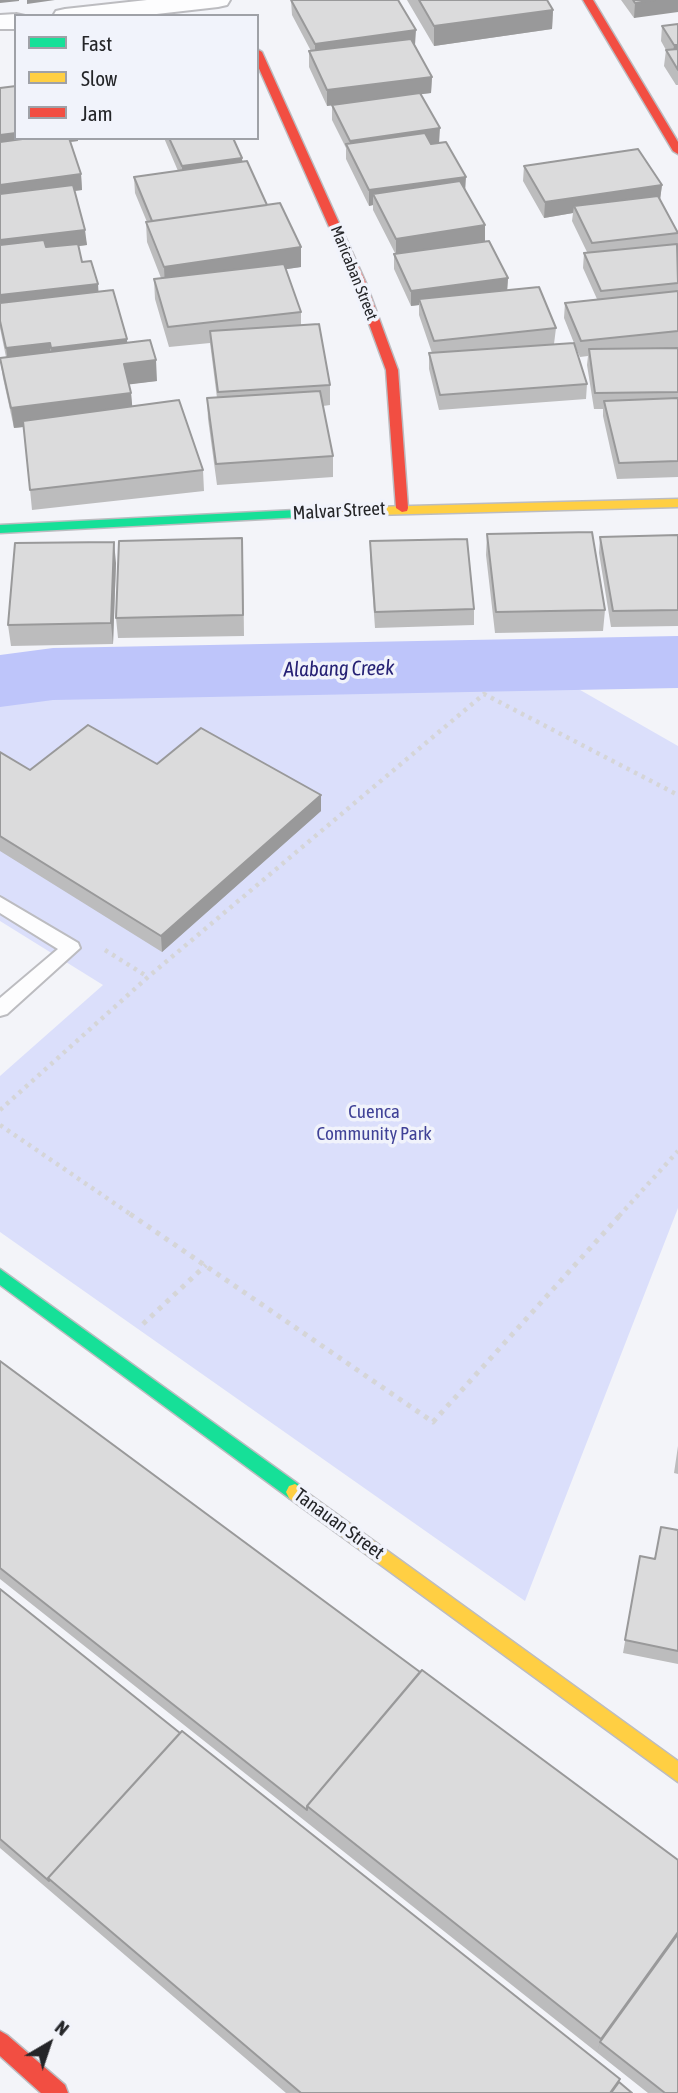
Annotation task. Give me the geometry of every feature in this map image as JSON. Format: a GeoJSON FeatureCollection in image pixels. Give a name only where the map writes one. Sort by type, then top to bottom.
{"type":"FeatureCollection","features":[{"type":"Feature","properties":{"kind":"street"},"geometry":{"type":"LineString","coordinates":[[589,0],[678,151]]}},
{"type":"Feature","properties":{"kind":"street"},"geometry":{"type":"LineString","coordinates":[[90,14],[230,3]]}},
{"type":"Feature","properties":{"kind":"street","name":"Maricaban Street"},"geometry":{"type":"LineString","coordinates":[[259,56],[360,283],[392,370],[402,508]]}},
{"type":"Feature","properties":{"kind":"street","name":"Malvar Street"},"geometry":{"type":"LineString","coordinates":[[0,529],[402,508],[678,503]]}},
{"type":"Feature","properties":{"kind":"street","name":"Tanauan Street"},"geometry":{"type":"LineString","coordinates":[[0,1276],[678,1773]]}},
{"type":"Feature","properties":{"kind":"street"},"geometry":{"type":"LineString","coordinates":[[0,2042],[57,2093]]}},
{"type":"Feature","properties":{"kind":"lane"},"geometry":{"type":"LineString","coordinates":[[0,904],[71,948],[0,1009]]}},
{"type":"Feature","properties":{"kind":"path"},"geometry":{"type":"LineString","coordinates":[[0,1110],[148,977],[484,694],[678,795]]}},
{"type":"Feature","properties":{"kind":"path"},"geometry":{"type":"LineString","coordinates":[[0,1125],[433,1422],[678,1151]]}},
{"type":"Feature","properties":{"kind":"path"},"geometry":{"type":"LineString","coordinates":[[110,1356],[206,1265]]}},
{"type":"Feature","properties":{"kind":"green space","name":"Cuenca Community Park"},"geometry":{"type":"Polygon","coordinates":[[[533,663],[678,746],[678,1208],[525,1601],[0,1232],[0,1076],[103,985],[0,921],[0,691],[533,663]]]}},
{"type":"Feature","properties":{"kind":"building"},"geometry":{"type":"Polygon","coordinates":[[[291,0],[398,0],[416,30],[315,44],[291,0]]]}},
{"type":"Feature","properties":{"kind":"building"},"geometry":{"type":"Polygon","coordinates":[[[419,0],[547,0],[553,10],[434,26],[419,0]]]}},
{"type":"Feature","properties":{"kind":"building"},"geometry":{"type":"Polygon","coordinates":[[[633,0],[655,0],[635,3],[633,0]]]}},
{"type":"Feature","properties":{"kind":"building"},"geometry":{"type":"Polygon","coordinates":[[[678,24],[678,45],[674,45],[662,26],[678,24]]]}},
{"type":"Feature","properties":{"kind":"building"},"geometry":{"type":"Polygon","coordinates":[[[411,39],[432,77],[327,90],[309,51],[411,39]]]}},
{"type":"Feature","properties":{"kind":"building"},"geometry":{"type":"Polygon","coordinates":[[[678,49],[678,70],[666,50],[678,49]]]}},
{"type":"Feature","properties":{"kind":"building"},"geometry":{"type":"Polygon","coordinates":[[[14,86],[14,133],[0,135],[0,88],[14,86]]]}},
{"type":"Feature","properties":{"kind":"building"},"geometry":{"type":"Polygon","coordinates":[[[420,93],[440,128],[350,141],[332,105],[420,93]]]}},
{"type":"Feature","properties":{"kind":"building"},"geometry":{"type":"Polygon","coordinates":[[[425,133],[431,144],[446,142],[466,177],[369,190],[346,144],[425,133]]]}},
{"type":"Feature","properties":{"kind":"building"},"geometry":{"type":"Polygon","coordinates":[[[70,140],[81,174],[0,185],[0,142],[70,140]]]}},
{"type":"Feature","properties":{"kind":"building"},"geometry":{"type":"Polygon","coordinates":[[[170,140],[234,140],[242,158],[182,166],[170,140]]]}},
{"type":"Feature","properties":{"kind":"building"},"geometry":{"type":"Polygon","coordinates":[[[638,149],[662,185],[545,202],[524,166],[638,149]]]}},
{"type":"Feature","properties":{"kind":"building"},"geometry":{"type":"Polygon","coordinates":[[[247,161],[267,205],[152,221],[134,177],[247,161]]]}},
{"type":"Feature","properties":{"kind":"building"},"geometry":{"type":"Polygon","coordinates":[[[460,181],[485,225],[396,239],[373,194],[460,181]]]}},
{"type":"Feature","properties":{"kind":"building"},"geometry":{"type":"Polygon","coordinates":[[[73,185],[85,230],[0,240],[0,194],[73,185]]]}},
{"type":"Feature","properties":{"kind":"building"},"geometry":{"type":"Polygon","coordinates":[[[658,196],[678,233],[592,243],[574,206],[658,196]]]}},
{"type":"Feature","properties":{"kind":"building"},"geometry":{"type":"Polygon","coordinates":[[[280,203],[301,247],[164,267],[146,222],[280,203]]]}},
{"type":"Feature","properties":{"kind":"building"},"geometry":{"type":"Polygon","coordinates":[[[44,240],[46,247],[78,244],[82,262],[91,261],[98,284],[0,295],[0,245],[44,240]]]}},
{"type":"Feature","properties":{"kind":"building"},"geometry":{"type":"Polygon","coordinates":[[[489,241],[508,278],[411,291],[394,254],[489,241]]]}},
{"type":"Feature","properties":{"kind":"building"},"geometry":{"type":"Polygon","coordinates":[[[677,244],[678,283],[601,291],[584,253],[677,244]]]}},
{"type":"Feature","properties":{"kind":"building"},"geometry":{"type":"Polygon","coordinates":[[[284,264],[301,312],[168,327],[154,279],[284,264]]]}},
{"type":"Feature","properties":{"kind":"building"},"geometry":{"type":"Polygon","coordinates":[[[539,287],[556,328],[434,341],[419,299],[539,287]]]}},
{"type":"Feature","properties":{"kind":"building"},"geometry":{"type":"Polygon","coordinates":[[[113,290],[127,339],[51,348],[50,343],[6,348],[0,321],[0,303],[113,290]]]}},
{"type":"Feature","properties":{"kind":"building"},"geometry":{"type":"Polygon","coordinates":[[[678,291],[678,331],[581,341],[565,303],[678,291]]]}},
{"type":"Feature","properties":{"kind":"building"},"geometry":{"type":"Polygon","coordinates":[[[319,324],[330,385],[218,392],[210,331],[319,324]]]}},
{"type":"Feature","properties":{"kind":"building"},"geometry":{"type":"Polygon","coordinates":[[[150,340],[156,360],[124,364],[131,393],[11,408],[0,358],[150,340]]]}},
{"type":"Feature","properties":{"kind":"building"},"geometry":{"type":"Polygon","coordinates":[[[574,343],[587,384],[440,395],[429,353],[574,343]]]}},
{"type":"Feature","properties":{"kind":"building"},"geometry":{"type":"Polygon","coordinates":[[[678,348],[678,392],[595,393],[589,349],[678,348]]]}},
{"type":"Feature","properties":{"kind":"building"},"geometry":{"type":"Polygon","coordinates":[[[320,391],[333,456],[216,464],[207,398],[320,391]]]}},
{"type":"Feature","properties":{"kind":"building"},"geometry":{"type":"Polygon","coordinates":[[[678,398],[678,461],[619,463],[604,401],[678,398]]]}},
{"type":"Feature","properties":{"kind":"building"},"geometry":{"type":"Polygon","coordinates":[[[179,400],[203,470],[30,490],[23,421],[179,400]]]}},
{"type":"Feature","properties":{"kind":"building"},"geometry":{"type":"Polygon","coordinates":[[[592,532],[605,610],[496,612],[487,534],[592,532]]]}},
{"type":"Feature","properties":{"kind":"building"},"geometry":{"type":"Polygon","coordinates":[[[678,535],[678,610],[613,611],[600,537],[678,535]]]}},
{"type":"Feature","properties":{"kind":"building"},"geometry":{"type":"Polygon","coordinates":[[[242,538],[243,615],[116,618],[119,541],[242,538]]]}},
{"type":"Feature","properties":{"kind":"building"},"geometry":{"type":"Polygon","coordinates":[[[467,539],[474,609],[375,612],[370,541],[467,539]]]}},
{"type":"Feature","properties":{"kind":"building"},"geometry":{"type":"Polygon","coordinates":[[[114,542],[111,623],[8,625],[15,543],[114,542]]]}},
{"type":"Feature","properties":{"kind":"building"},"geometry":{"type":"Polygon","coordinates":[[[88,725],[157,764],[201,728],[321,795],[161,936],[0,836],[0,752],[30,770],[88,725]]]}},
{"type":"Feature","properties":{"kind":"building"},"geometry":{"type":"Polygon","coordinates":[[[0,1361],[420,1672],[307,1806],[307,1810],[0,1568],[0,1361]]]}},
{"type":"Feature","properties":{"kind":"building"},"geometry":{"type":"Polygon","coordinates":[[[661,1527],[678,1530],[678,1651],[625,1640],[640,1556],[655,1559],[661,1527]]]}},
{"type":"Feature","properties":{"kind":"building"},"geometry":{"type":"Polygon","coordinates":[[[0,1589],[180,1733],[48,1878],[49,1881],[0,1839],[0,1589]]]}},
{"type":"Feature","properties":{"kind":"building"},"geometry":{"type":"Polygon","coordinates":[[[422,1670],[678,1860],[678,1932],[601,2039],[307,1806],[422,1670]]]}},
{"type":"Feature","properties":{"kind":"building"},"geometry":{"type":"Polygon","coordinates":[[[182,1731],[620,2079],[610,2093],[301,2093],[48,1878],[182,1731]]]}},
{"type":"Feature","properties":{"kind":"building"},"geometry":{"type":"Polygon","coordinates":[[[678,1934],[678,2093],[665,2093],[600,2042],[678,1934]]]}},
{"type":"Feature","properties":{"kind":"building"},"geometry":{"type":"Polygon","coordinates":[[[619,2082],[632,2093],[611,2093],[619,2082]]]}},
{"type":"Feature","properties":{"kind":"waterway","name":"Alabang Creek"},"geometry":{"type":"LineString","coordinates":[[0,681],[53,674],[678,662]]}},
{"type":"Feature","properties":{"kind":"traffic: fast"},"geometry":{"type":"LineString","coordinates":[[0,529],[335,512]]}},
{"type":"Feature","properties":{"kind":"traffic: fast"},"geometry":{"type":"LineString","coordinates":[[0,1276],[295,1492]]}},
{"type":"Feature","properties":{"kind":"traffic: slow"},"geometry":{"type":"LineString","coordinates":[[335,512],[678,503]]}},
{"type":"Feature","properties":{"kind":"traffic: slow"},"geometry":{"type":"LineString","coordinates":[[295,1492],[678,1773]]}},
{"type":"Feature","properties":{"kind":"traffic: jam"},"geometry":{"type":"LineString","coordinates":[[588,0],[678,151]]}},
{"type":"Feature","properties":{"kind":"traffic: jam"},"geometry":{"type":"LineString","coordinates":[[259,56],[360,283],[392,370],[402,508]]}},
{"type":"Feature","properties":{"kind":"traffic: jam"},"geometry":{"type":"LineString","coordinates":[[0,2042],[57,2093]]}}]}
